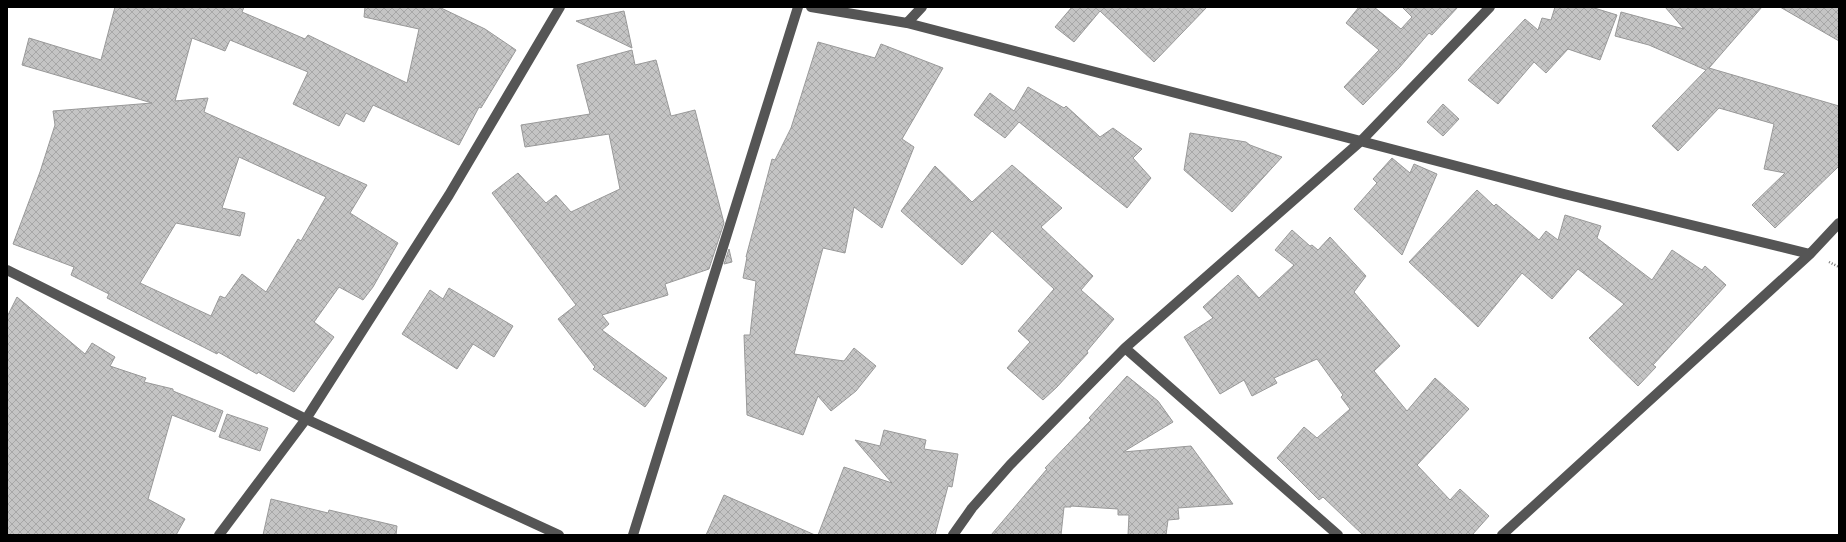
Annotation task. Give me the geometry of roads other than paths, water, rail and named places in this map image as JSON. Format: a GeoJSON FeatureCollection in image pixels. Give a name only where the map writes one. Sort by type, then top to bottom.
{"type":"FeatureCollection","features":[{"type":"Feature","properties":{"kind":"street"},"geometry":{"type":"LineString","coordinates":[[219,535],[306,418],[449,195],[560,7]]}},
{"type":"Feature","properties":{"kind":"street"},"geometry":{"type":"LineString","coordinates":[[633,535],[798,7]]}},
{"type":"Feature","properties":{"kind":"street"},"geometry":{"type":"LineString","coordinates":[[811,7],[907,23],[1564,194],[1810,254]]}},
{"type":"Feature","properties":{"kind":"street"},"geometry":{"type":"LineString","coordinates":[[907,23],[922,7]]}},
{"type":"Feature","properties":{"kind":"street"},"geometry":{"type":"LineString","coordinates":[[953,535],[972,508],[1010,465],[1125,348],[1361,141],[1490,7]]}},
{"type":"Feature","properties":{"kind":"street"},"geometry":{"type":"LineString","coordinates":[[1502,535],[1810,254],[1839,223]]}},
{"type":"Feature","properties":{"kind":"street"},"geometry":{"type":"LineString","coordinates":[[7,270],[306,418],[559,535]]}},
{"type":"Feature","properties":{"kind":"street"},"geometry":{"type":"LineString","coordinates":[[1125,348],[1338,535]]}}]}
